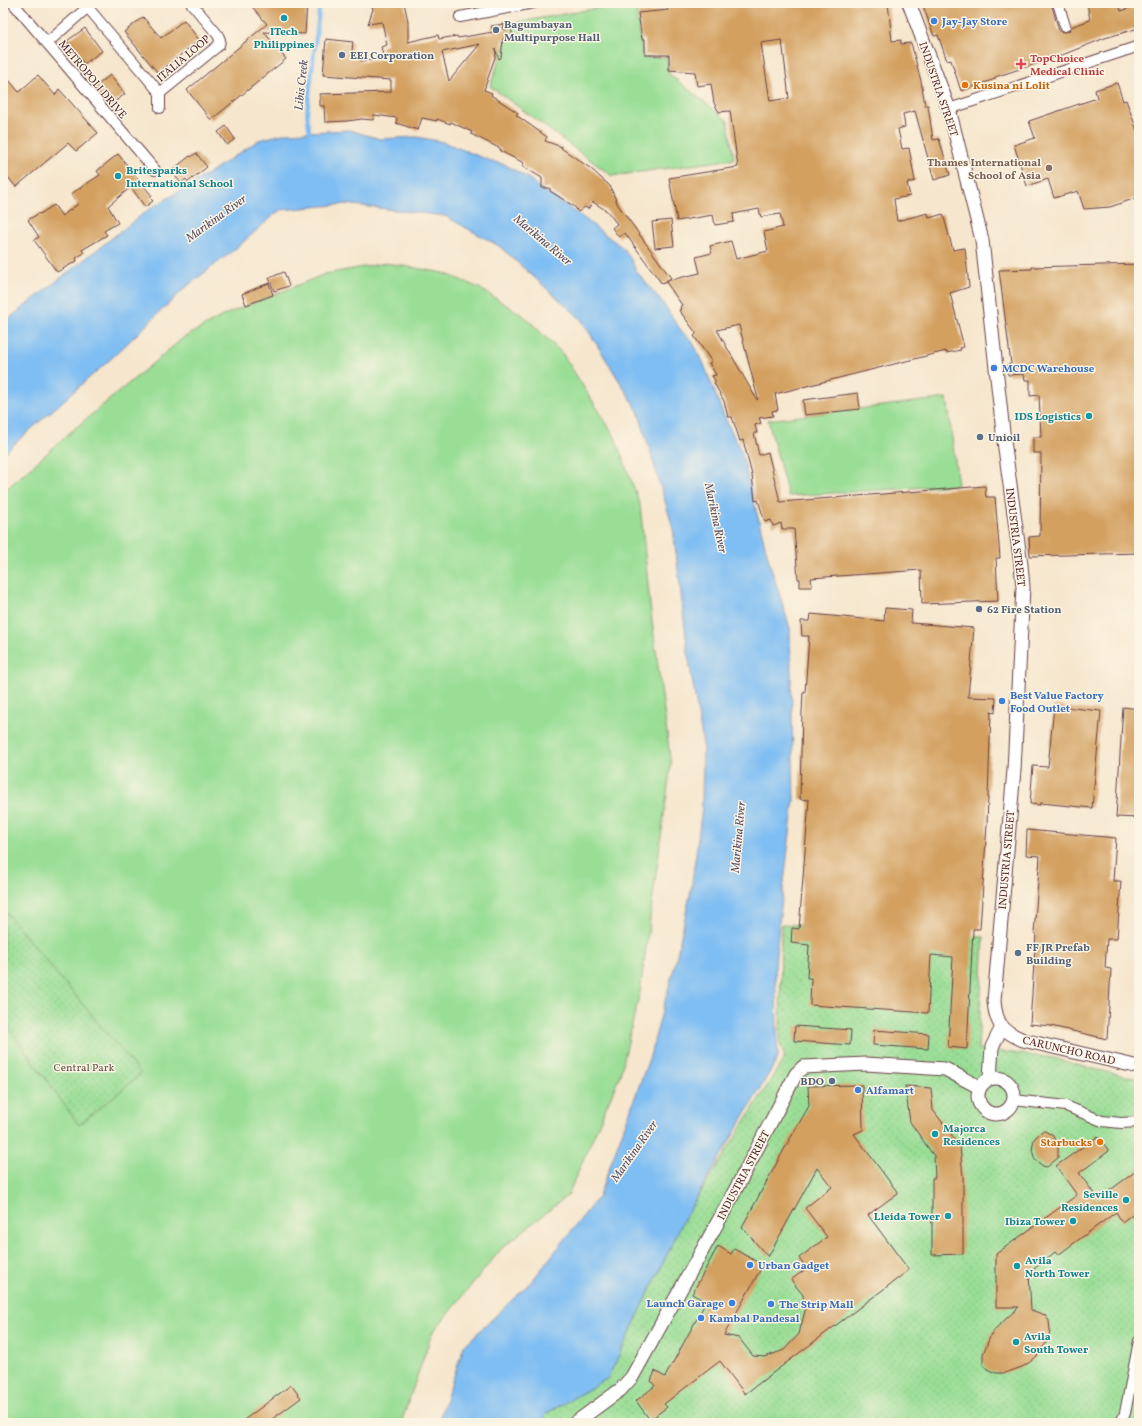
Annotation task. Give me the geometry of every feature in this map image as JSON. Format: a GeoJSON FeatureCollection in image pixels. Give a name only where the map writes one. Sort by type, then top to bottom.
{"type":"FeatureCollection","features":[{"type":"Feature","properties":{"kind":"street","name":"METROPOLI DRIVE"},"geometry":{"type":"LineString","coordinates":[[13,3],[155,170]]}},
{"type":"Feature","properties":{"kind":"street","name":"ITALIA LOOP"},"geometry":{"type":"LineString","coordinates":[[160,93],[219,45],[220,40],[218,35],[191,3]]}},
{"type":"Feature","properties":{"kind":"street"},"geometry":{"type":"LineString","coordinates":[[460,17],[534,3]]}},
{"type":"Feature","properties":{"kind":"street","name":"INDUSTRIA STREET"},"geometry":{"type":"LineString","coordinates":[[908,3],[949,109],[982,240],[1004,441],[1021,565],[1023,587],[1014,770],[994,1001],[995,1014],[1002,1027]]}},
{"type":"Feature","properties":{"kind":"street"},"geometry":{"type":"LineString","coordinates":[[1058,3],[1065,26]]}},
{"type":"Feature","properties":{"kind":"street","name":"ITALIA LOOP"},"geometry":{"type":"LineString","coordinates":[[47,43],[86,5],[160,93],[160,108]]}},
{"type":"Feature","properties":{"kind":"street"},"geometry":{"type":"LineString","coordinates":[[949,109],[1139,46]]}},
{"type":"Feature","properties":{"kind":"street"},"geometry":{"type":"LineString","coordinates":[[990,1078],[992,1046],[1002,1027]]}},
{"type":"Feature","properties":{"kind":"street","name":"CARUNCHO ROAD"},"geometry":{"type":"LineString","coordinates":[[1002,1027],[1010,1035],[1023,1040],[1073,1050],[1139,1067]]}},
{"type":"Feature","properties":{"kind":"street","name":"INDUSTRIA STREET"},"geometry":{"type":"LineString","coordinates":[[575,1423],[620,1390],[632,1377],[796,1074],[803,1067],[866,1064],[945,1069],[979,1087]]}},
{"type":"Feature","properties":{"kind":"street"},"geometry":{"type":"LineString","coordinates":[[990,1078],[1004,1079],[1010,1084],[1013,1090],[1014,1100],[1010,1108],[1002,1113],[989,1113],[982,1108],[977,1096],[979,1087],[990,1078]]}},
{"type":"Feature","properties":{"kind":"street"},"geometry":{"type":"LineString","coordinates":[[1014,1100],[1066,1106],[1102,1121],[1121,1123],[1139,1122]]}},
{"type":"Feature","properties":{"kind":"street"},"geometry":{"type":"LineString","coordinates":[[1121,1423],[1125,1413],[1139,1341]]}},
{"type":"Feature","properties":{"kind":"green space"},"geometry":{"type":"Polygon","coordinates":[[[626,3],[635,3],[643,58],[667,57],[669,74],[728,121],[734,159],[612,176],[490,86],[508,35],[508,24],[626,3]]]}},
{"type":"Feature","properties":{"kind":"green space"},"geometry":{"type":"Polygon","coordinates":[[[386,263],[444,273],[479,288],[524,316],[562,353],[614,435],[640,504],[650,605],[671,764],[640,992],[620,1075],[568,1195],[502,1248],[432,1333],[401,1423],[3,1423],[3,650],[5,648],[3,646],[3,492],[73,430],[183,338],[224,315],[325,274],[386,263]]]}},
{"type":"Feature","properties":{"kind":"green space"},"geometry":{"type":"Polygon","coordinates":[[[947,398],[958,485],[788,496],[768,420],[947,398]]]}},
{"type":"Feature","properties":{"kind":"green space","name":"Central Park"},"geometry":{"type":"Polygon","coordinates":[[[3,909],[141,1074],[79,1125],[3,1020],[3,909]]]}},
{"type":"Feature","properties":{"kind":"green space"},"geometry":{"type":"Polygon","coordinates":[[[781,924],[984,937],[978,1049],[1055,1058],[1077,1065],[1139,1079],[1139,1423],[540,1423],[547,1413],[608,1378],[684,1219],[785,1057],[780,1044],[781,924]]]}},
{"type":"Feature","properties":{"kind":"water","name":"Marikina River"},"geometry":{"type":"Polygon","coordinates":[[[349,130],[380,139],[417,137],[443,142],[491,161],[506,165],[531,180],[538,187],[573,210],[623,248],[631,259],[636,271],[663,303],[682,332],[692,341],[703,362],[723,414],[741,451],[769,561],[790,628],[794,800],[775,966],[778,1058],[684,1219],[608,1378],[547,1413],[540,1423],[438,1423],[464,1346],[532,1281],[599,1196],[650,1056],[675,964],[691,890],[702,808],[703,744],[689,661],[673,528],[638,411],[581,319],[499,246],[445,216],[345,204],[280,210],[235,249],[186,287],[114,356],[3,454],[3,323],[148,210],[206,175],[259,140],[287,133],[349,130]]]}},
{"type":"Feature","properties":{"kind":"building"},"geometry":{"type":"Polygon","coordinates":[[[249,3],[307,3],[305,34],[264,32],[286,59],[211,120],[187,90],[267,24],[249,3]]]}},
{"type":"Feature","properties":{"kind":"building"},"geometry":{"type":"Polygon","coordinates":[[[371,3],[404,3],[408,21],[408,42],[438,35],[439,39],[457,36],[458,38],[493,32],[491,26],[504,24],[503,30],[511,28],[513,37],[503,39],[501,58],[499,59],[495,49],[496,54],[484,90],[492,93],[491,95],[518,113],[516,115],[547,137],[545,141],[562,147],[561,148],[590,168],[610,186],[618,205],[671,278],[666,281],[700,273],[696,257],[712,253],[710,246],[731,241],[736,259],[768,251],[764,232],[783,227],[780,214],[761,217],[759,209],[733,214],[734,222],[715,225],[713,215],[677,221],[669,178],[738,167],[730,111],[719,112],[714,103],[711,84],[697,86],[695,72],[669,70],[669,55],[645,55],[645,39],[642,39],[638,13],[668,10],[667,7],[680,4],[679,3],[888,3],[892,41],[901,40],[901,44],[911,43],[921,81],[925,105],[928,105],[933,140],[939,139],[950,175],[934,180],[915,111],[903,114],[905,127],[898,129],[902,149],[909,148],[915,181],[907,183],[910,196],[894,199],[897,221],[928,213],[929,218],[943,214],[953,250],[965,248],[969,287],[950,293],[964,347],[960,348],[961,350],[946,353],[946,351],[775,394],[778,410],[772,411],[773,416],[759,418],[761,423],[755,425],[757,433],[754,433],[759,455],[768,452],[780,502],[985,486],[986,497],[995,497],[1000,558],[996,558],[998,601],[922,604],[921,570],[811,578],[812,587],[800,587],[794,529],[782,529],[781,523],[773,526],[771,520],[765,522],[758,500],[755,501],[752,475],[743,440],[740,441],[732,417],[728,417],[724,401],[714,383],[716,382],[712,376],[716,375],[709,363],[712,362],[694,336],[696,333],[679,310],[681,309],[680,307],[682,305],[666,282],[662,284],[625,233],[619,237],[612,228],[617,224],[607,211],[593,202],[588,209],[585,207],[578,212],[575,207],[550,191],[550,188],[542,188],[542,178],[522,166],[524,163],[500,151],[501,149],[471,134],[472,132],[451,122],[450,124],[437,119],[437,121],[422,118],[418,130],[396,123],[397,118],[374,115],[373,120],[362,119],[325,122],[324,106],[320,106],[320,94],[391,92],[391,80],[323,75],[326,39],[353,42],[352,51],[361,61],[384,59],[381,47],[387,45],[382,22],[368,24],[373,9],[371,3]],[[782,40],[761,43],[770,101],[789,98],[782,40]],[[480,44],[442,52],[449,81],[480,44]],[[739,325],[717,330],[757,400],[758,399],[739,325]]]}},
{"type":"Feature","properties":{"kind":"building"},"geometry":{"type":"Polygon","coordinates":[[[922,3],[1051,3],[1059,31],[1064,32],[1069,31],[1071,27],[1090,20],[1087,3],[1119,3],[1121,11],[1139,5],[1139,28],[1105,38],[1057,57],[995,77],[995,79],[961,91],[951,60],[947,61],[938,35],[934,36],[922,3]]]}},
{"type":"Feature","properties":{"kind":"building"},"geometry":{"type":"Polygon","coordinates":[[[143,17],[161,38],[184,20],[199,40],[158,73],[124,32],[143,17]]]}},
{"type":"Feature","properties":{"kind":"building"},"geometry":{"type":"Polygon","coordinates":[[[85,28],[102,51],[84,64],[67,41],[85,28]]]}},
{"type":"Feature","properties":{"kind":"building"},"geometry":{"type":"Polygon","coordinates":[[[3,73],[19,92],[38,75],[55,95],[59,89],[98,133],[76,151],[68,143],[16,187],[3,171],[3,73]]]}},
{"type":"Feature","properties":{"kind":"building"},"geometry":{"type":"Polygon","coordinates":[[[110,75],[125,94],[109,106],[95,87],[110,75]]]}},
{"type":"Feature","properties":{"kind":"building"},"geometry":{"type":"Polygon","coordinates":[[[1117,83],[1123,101],[1126,100],[1139,136],[1139,197],[1110,207],[1084,209],[1078,191],[1054,198],[1048,179],[1027,186],[1014,145],[1035,138],[1029,121],[1097,98],[1095,90],[1117,83]]]}},
{"type":"Feature","properties":{"kind":"building"},"geometry":{"type":"Polygon","coordinates":[[[226,126],[235,139],[227,145],[218,132],[226,126]]]}},
{"type":"Feature","properties":{"kind":"building"},"geometry":{"type":"Polygon","coordinates":[[[196,153],[207,167],[188,182],[186,179],[181,183],[171,171],[196,153]]]}},
{"type":"Feature","properties":{"kind":"building"},"geometry":{"type":"Polygon","coordinates":[[[118,154],[152,196],[150,198],[153,201],[145,207],[131,187],[108,206],[118,223],[104,231],[107,235],[82,250],[84,253],[76,258],[77,261],[57,272],[34,240],[39,237],[28,220],[54,205],[62,216],[78,204],[71,194],[100,175],[97,171],[118,154]]]}},
{"type":"Feature","properties":{"kind":"building"},"geometry":{"type":"Polygon","coordinates":[[[671,220],[674,246],[655,248],[652,222],[671,220]]]}},
{"type":"Feature","properties":{"kind":"building","name":"IDS Logistics"},"geometry":{"type":"Polygon","coordinates":[[[1139,264],[1139,553],[1030,556],[1029,537],[1040,536],[1041,453],[1033,453],[1033,437],[1041,437],[1039,395],[1030,396],[1030,380],[1025,380],[1024,374],[1008,375],[1007,365],[1011,364],[999,270],[1032,269],[1032,267],[1139,264]]]}},
{"type":"Feature","properties":{"kind":"building"},"geometry":{"type":"Polygon","coordinates":[[[284,272],[289,286],[274,291],[269,278],[284,272]]]}},
{"type":"Feature","properties":{"kind":"building"},"geometry":{"type":"Polygon","coordinates":[[[269,283],[273,295],[246,305],[242,294],[269,283]]]}},
{"type":"Feature","properties":{"kind":"building"},"geometry":{"type":"Polygon","coordinates":[[[858,393],[860,409],[805,415],[803,400],[858,393]]]}},
{"type":"Feature","properties":{"kind":"building"},"geometry":{"type":"Polygon","coordinates":[[[885,608],[912,610],[911,623],[974,628],[968,697],[996,698],[995,713],[991,712],[987,825],[980,929],[973,929],[967,1049],[948,1047],[953,957],[931,955],[928,1013],[810,1005],[811,978],[807,978],[809,945],[791,943],[792,928],[799,929],[809,800],[800,799],[803,692],[805,692],[809,636],[802,636],[801,621],[810,621],[811,614],[884,621],[885,608]]]}},
{"type":"Feature","properties":{"kind":"building"},"geometry":{"type":"Polygon","coordinates":[[[1054,706],[1101,711],[1092,808],[1040,803],[1040,805],[1030,804],[1033,766],[1048,767],[1054,706]]]}},
{"type":"Feature","properties":{"kind":"building"},"geometry":{"type":"Polygon","coordinates":[[[1123,707],[1139,709],[1139,818],[1116,817],[1123,707]]]}},
{"type":"Feature","properties":{"kind":"building"},"geometry":{"type":"Polygon","coordinates":[[[1027,830],[1116,838],[1113,881],[1121,881],[1117,939],[1107,939],[1105,968],[1111,969],[1107,1039],[1051,1026],[1030,1024],[1036,933],[1034,933],[1040,856],[1026,855],[1027,830]]]}},
{"type":"Feature","properties":{"kind":"building"},"geometry":{"type":"Polygon","coordinates":[[[795,1026],[851,1030],[850,1045],[794,1041],[795,1026]]]}},
{"type":"Feature","properties":{"kind":"building"},"geometry":{"type":"Polygon","coordinates":[[[874,1030],[929,1034],[928,1049],[873,1045],[874,1030]]]}},
{"type":"Feature","properties":{"kind":"building"},"geometry":{"type":"Polygon","coordinates":[[[862,1085],[863,1130],[854,1134],[898,1193],[868,1215],[909,1270],[745,1394],[720,1361],[664,1404],[667,1407],[650,1420],[636,1401],[655,1386],[651,1381],[655,1371],[665,1377],[706,1302],[692,1294],[718,1246],[731,1254],[734,1249],[763,1265],[724,1335],[739,1338],[753,1356],[765,1357],[784,1350],[799,1334],[805,1311],[803,1295],[791,1280],[807,1268],[799,1258],[827,1237],[805,1208],[832,1187],[817,1168],[768,1257],[742,1227],[809,1106],[808,1086],[862,1085]]]}},
{"type":"Feature","properties":{"kind":"building"},"geometry":{"type":"Polygon","coordinates":[[[905,1086],[931,1088],[933,1110],[960,1146],[963,1177],[963,1254],[932,1255],[932,1178],[935,1178],[934,1156],[910,1122],[905,1086]]]}},
{"type":"Feature","properties":{"kind":"building"},"geometry":{"type":"Polygon","coordinates":[[[1042,1131],[1045,1131],[1053,1136],[1058,1146],[1058,1158],[1047,1167],[1035,1160],[1032,1150],[1034,1139],[1042,1131]]]}},
{"type":"Feature","properties":{"kind":"building"},"geometry":{"type":"Polygon","coordinates":[[[1098,1136],[1109,1151],[1079,1173],[1098,1199],[1139,1169],[1139,1209],[1122,1222],[1116,1212],[1058,1255],[1055,1252],[1029,1273],[1031,1310],[1045,1315],[1049,1321],[1050,1330],[1048,1340],[1037,1356],[1022,1367],[1005,1373],[996,1373],[987,1369],[983,1364],[983,1354],[990,1337],[995,1329],[1019,1307],[996,1307],[996,1254],[1077,1195],[1056,1166],[1098,1136]]]}},
{"type":"Feature","properties":{"kind":"building"},"geometry":{"type":"Polygon","coordinates":[[[291,1385],[301,1398],[267,1423],[240,1423],[291,1385]]]}},
{"type":"Feature","properties":{"kind":"waterway","name":"Libis Creek"},"geometry":{"type":"LineString","coordinates":[[310,136],[307,113],[320,3]]}},
{"type":"Feature","properties":{"kind":"place","name":"ITech Philippines"},"geometry":{"type":"Point","coordinates":[284,18]}},
{"type":"Feature","properties":{"kind":"place","name":"Jay-Jay Store"},"geometry":{"type":"Point","coordinates":[934,21]}},
{"type":"Feature","properties":{"kind":"place","name":"Bagumbayan Multipurpose Hall"},"geometry":{"type":"Point","coordinates":[496,30]}},
{"type":"Feature","properties":{"kind":"place","name":"EEI Corporation"},"geometry":{"type":"Point","coordinates":[342,55]}},
{"type":"Feature","properties":{"kind":"place","name":"TopChoice Medical Clinic"},"geometry":{"type":"Point","coordinates":[1021,64]}},
{"type":"Feature","properties":{"kind":"place","name":"Kusina ni Lolit"},"geometry":{"type":"Point","coordinates":[965,85]}},
{"type":"Feature","properties":{"kind":"place","name":"Thames International School of Asia"},"geometry":{"type":"Point","coordinates":[1049,168]}},
{"type":"Feature","properties":{"kind":"place","name":"Britesparks International School"},"geometry":{"type":"Point","coordinates":[118,176]}},
{"type":"Feature","properties":{"kind":"place","name":"MCDC Warehouse"},"geometry":{"type":"Point","coordinates":[994,368]}},
{"type":"Feature","properties":{"kind":"place","name":"IDS Logistics"},"geometry":{"type":"Point","coordinates":[1089,416]}},
{"type":"Feature","properties":{"kind":"place","name":"Unioil"},"geometry":{"type":"Point","coordinates":[980,437]}},
{"type":"Feature","properties":{"kind":"place","name":"62 Fire Station"},"geometry":{"type":"Point","coordinates":[979,609]}},
{"type":"Feature","properties":{"kind":"place","name":"Best Value Factory Food Outlet"},"geometry":{"type":"Point","coordinates":[1002,701]}},
{"type":"Feature","properties":{"kind":"place","name":"FF JR Prefab Building"},"geometry":{"type":"Point","coordinates":[1018,953]}},
{"type":"Feature","properties":{"kind":"place","name":"BDO"},"geometry":{"type":"Point","coordinates":[832,1081]}},
{"type":"Feature","properties":{"kind":"place","name":"Alfamart"},"geometry":{"type":"Point","coordinates":[858,1090]}},
{"type":"Feature","properties":{"kind":"place","name":"Majorca Residences"},"geometry":{"type":"Point","coordinates":[935,1134]}},
{"type":"Feature","properties":{"kind":"place","name":"Starbucks"},"geometry":{"type":"Point","coordinates":[1100,1142]}},
{"type":"Feature","properties":{"kind":"place","name":"Seville Residences"},"geometry":{"type":"Point","coordinates":[1126,1200]}},
{"type":"Feature","properties":{"kind":"place","name":"Lleida Tower"},"geometry":{"type":"Point","coordinates":[948,1216]}},
{"type":"Feature","properties":{"kind":"place","name":"Ibiza Tower"},"geometry":{"type":"Point","coordinates":[1073,1221]}},
{"type":"Feature","properties":{"kind":"place","name":"Urban Gadget"},"geometry":{"type":"Point","coordinates":[750,1265]}},
{"type":"Feature","properties":{"kind":"place","name":"Avila North Tower"},"geometry":{"type":"Point","coordinates":[1017,1266]}},
{"type":"Feature","properties":{"kind":"place","name":"Launch Garage"},"geometry":{"type":"Point","coordinates":[732,1303]}},
{"type":"Feature","properties":{"kind":"place","name":"The Strip Mall"},"geometry":{"type":"Point","coordinates":[771,1304]}},
{"type":"Feature","properties":{"kind":"place","name":"Kambal Pandesal"},"geometry":{"type":"Point","coordinates":[701,1318]}},
{"type":"Feature","properties":{"kind":"place","name":"Avila South Tower"},"geometry":{"type":"Point","coordinates":[1016,1342]}}]}
